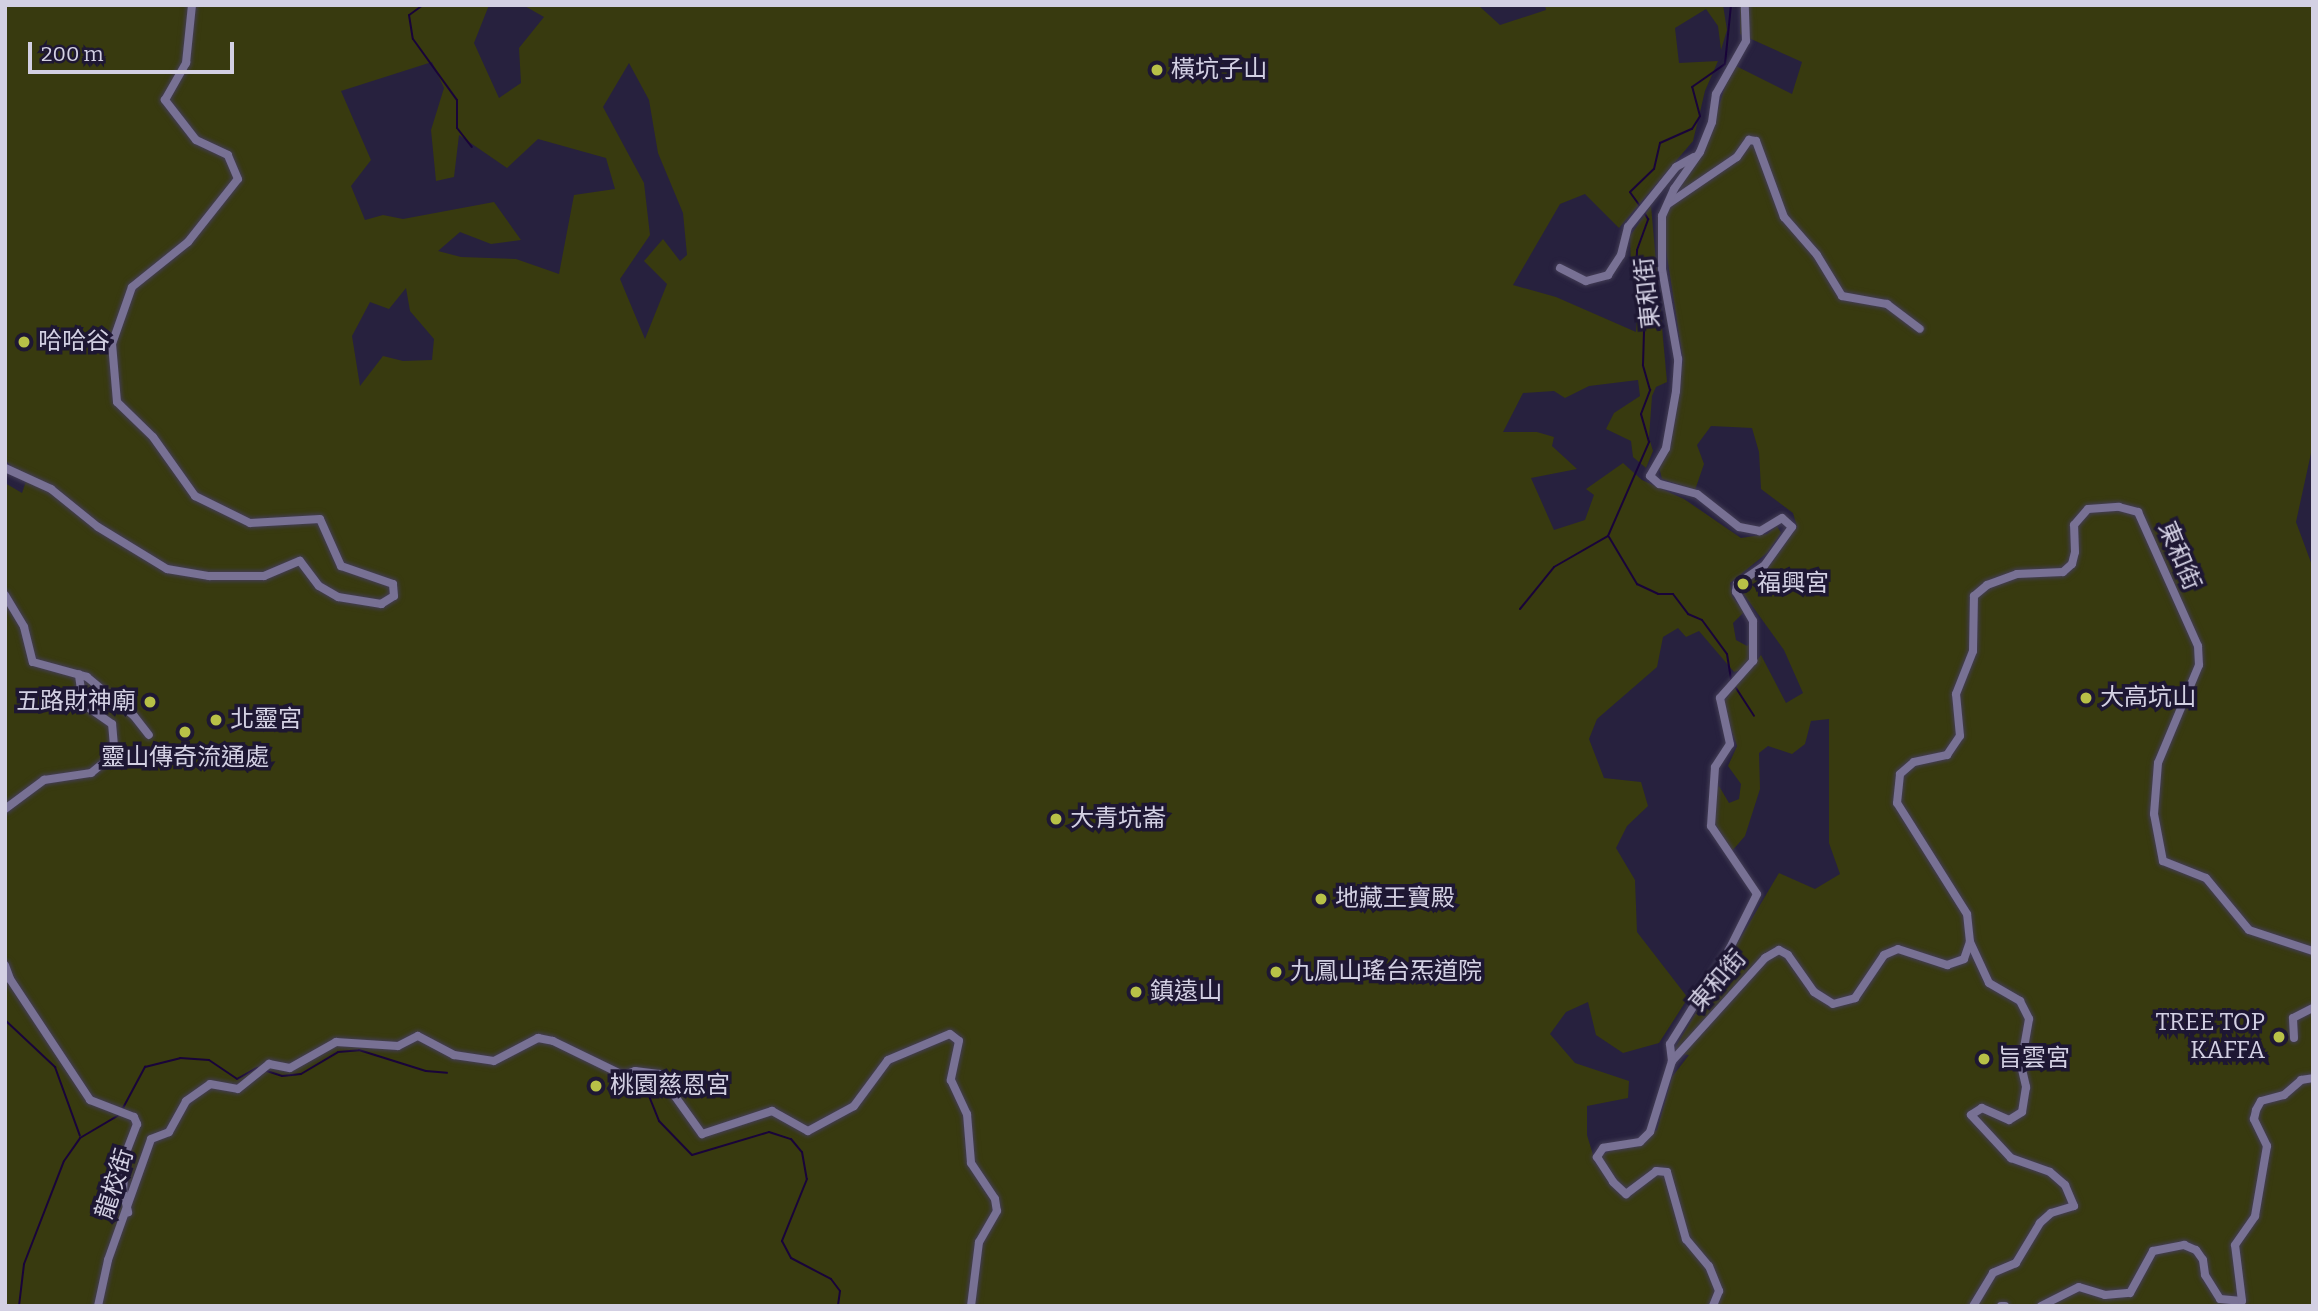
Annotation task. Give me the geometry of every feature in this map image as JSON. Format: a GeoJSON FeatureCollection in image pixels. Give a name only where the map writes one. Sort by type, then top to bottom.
{"type":"FeatureCollection","features":[{"type":"Feature","properties":{"kind":"street"},"geometry":{"type":"LineString","coordinates":[[5,468],[51,489],[98,527],[167,569],[209,576],[264,576],[300,561],[320,586],[338,597],[381,604],[394,596],[393,584],[341,566],[320,519],[250,523],[195,496],[153,437],[117,402],[110,355],[132,287],[188,242],[238,179],[228,155],[196,140],[165,100],[186,63],[192,5]]}},
{"type":"Feature","properties":{"kind":"street","name":"東和街"},"geometry":{"type":"LineString","coordinates":[[1672,1061],[1670,1044],[1730,948],[1757,894],[1711,826],[1715,767],[1730,744],[1720,698],[1753,661],[1753,621],[1736,592],[1737,584],[1764,566],[1792,527],[1782,518],[1760,531],[1739,527],[1696,494],[1659,484],[1650,476],[1666,448],[1676,391],[1678,359],[1662,269],[1665,206],[1697,155],[1712,122],[1716,94],[1746,41],[1745,5]]}},
{"type":"Feature","properties":{"kind":"street"},"geometry":{"type":"LineString","coordinates":[[1665,206],[1737,157],[1749,140],[1756,141],[1784,217],[1817,255],[1842,296],[1888,304],[1920,329]]}},
{"type":"Feature","properties":{"kind":"street"},"geometry":{"type":"LineString","coordinates":[[1560,268],[1587,281],[1608,275],[1620,255],[1628,227],[1676,167],[1697,155]]}},
{"type":"Feature","properties":{"kind":"street","name":"東和街"},"geometry":{"type":"LineString","coordinates":[[1672,1061],[1769,954],[1784,951],[1814,992],[1833,1004],[1845,1004],[1855,998],[1884,955],[1908,950],[1947,965],[1964,959],[1970,942],[1968,914],[1897,803],[1900,774],[1914,762],[1947,755],[1960,736],[1956,694],[1973,651],[1975,596],[1987,586],[2017,574],[2063,572],[2072,564],[2074,525],[2079,516],[2088,509],[2132,509],[2143,520],[2198,646],[2199,665],[2158,763],[2154,814],[2163,861],[2206,878],[2249,930],[2313,951]]}},
{"type":"Feature","properties":{"kind":"street"},"geometry":{"type":"LineString","coordinates":[[5,595],[24,627],[33,662],[79,674],[134,716],[149,735]]}},
{"type":"Feature","properties":{"kind":"street"},"geometry":{"type":"LineString","coordinates":[[5,809],[44,780],[91,773],[108,759],[114,746],[112,724],[83,704],[79,674]]}},
{"type":"Feature","properties":{"kind":"street"},"geometry":{"type":"LineString","coordinates":[[1970,942],[1989,983],[2021,1001],[2029,1019],[2021,1065],[2026,1087],[2022,1112],[2009,1120],[1982,1108],[1971,1115],[2011,1158],[2050,1172],[2065,1185],[2074,1206],[2051,1213],[2040,1223],[2015,1263],[1993,1273],[1973,1306]]}},
{"type":"Feature","properties":{"kind":"street"},"geometry":{"type":"LineString","coordinates":[[5,965],[17,989],[90,1100],[134,1117],[137,1124],[125,1155],[123,1190],[128,1212]]}},
{"type":"Feature","properties":{"kind":"street"},"geometry":{"type":"LineString","coordinates":[[2294,1038],[2292,1018],[2313,1008]]}},
{"type":"Feature","properties":{"kind":"street","name":"龍校街"},"geometry":{"type":"LineString","coordinates":[[98,1306],[108,1259],[128,1212],[146,1147],[151,1139],[169,1132],[186,1101],[210,1084],[238,1089],[264,1066],[290,1068],[336,1042],[398,1046],[424,1037],[454,1055],[494,1061],[525,1043],[553,1041],[623,1075],[635,1070],[659,1074],[698,1130],[708,1135],[772,1111],[784,1114],[797,1128],[808,1131],[821,1127],[854,1106],[888,1060],[950,1034],[959,1041],[951,1080],[969,1121],[971,1163],[995,1199],[997,1211],[979,1242],[971,1306]]}},
{"type":"Feature","properties":{"kind":"street"},"geometry":{"type":"LineString","coordinates":[[1672,1061],[1650,1132],[1640,1142],[1603,1148],[1597,1157],[1613,1182],[1626,1194],[1656,1171],[1667,1172],[1686,1239],[1709,1266],[1719,1291],[1713,1306]]}},
{"type":"Feature","properties":{"kind":"street"},"geometry":{"type":"LineString","coordinates":[[2041,1306],[2079,1287],[2105,1295],[2130,1293],[2153,1251],[2184,1245],[2196,1250],[2203,1260],[2205,1275],[2220,1298],[2242,1301],[2235,1245],[2255,1216],[2267,1146],[2254,1119],[2256,1110],[2261,1101],[2284,1095],[2301,1080],[2313,1078]]}},
{"type":"Feature","properties":{"kind":"shaded area"},"geometry":{"type":"Polygon","coordinates":[[[5,5],[489,5],[474,43],[499,98],[521,83],[519,48],[544,17],[523,5],[1478,5],[1500,25],[1546,10],[1545,5],[1723,5],[1727,30],[1721,50],[1718,26],[1706,9],[1675,28],[1679,63],[1718,61],[1705,91],[1693,141],[1619,228],[1585,194],[1560,204],[1513,285],[1556,297],[1636,332],[1638,293],[1631,270],[1630,236],[1651,206],[1667,382],[1656,387],[1652,396],[1649,438],[1653,451],[1646,468],[1633,457],[1631,441],[1606,429],[1614,413],[1640,396],[1638,380],[1589,386],[1565,398],[1554,391],[1523,393],[1503,432],[1537,432],[1554,437],[1552,446],[1577,469],[1531,478],[1554,530],[1585,520],[1594,495],[1586,489],[1623,463],[1642,480],[1684,499],[1741,538],[1767,534],[1777,526],[1781,533],[1767,553],[1730,583],[1732,596],[1744,612],[1733,623],[1736,640],[1747,646],[1751,642],[1756,649],[1745,669],[1734,672],[1699,631],[1686,637],[1678,628],[1663,637],[1657,667],[1597,719],[1589,739],[1604,778],[1641,782],[1648,806],[1627,826],[1616,848],[1635,880],[1637,932],[1688,998],[1659,1043],[1623,1053],[1596,1035],[1588,1002],[1566,1012],[1550,1034],[1575,1063],[1629,1081],[1628,1098],[1587,1106],[1587,1135],[1594,1158],[1657,1130],[1672,1077],[1689,1055],[1672,1053],[1779,873],[1815,889],[1840,874],[1829,843],[1829,719],[1811,721],[1805,744],[1792,754],[1768,746],[1759,753],[1760,789],[1745,836],[1732,851],[1713,821],[1714,792],[1719,786],[1729,803],[1739,799],[1741,784],[1728,766],[1737,746],[1722,703],[1761,655],[1786,703],[1803,693],[1784,650],[1740,589],[1748,575],[1770,565],[1797,527],[1793,513],[1761,489],[1759,452],[1752,428],[1711,426],[1697,445],[1704,464],[1695,490],[1662,479],[1659,467],[1671,438],[1683,360],[1662,224],[1713,125],[1732,64],[1792,94],[1802,62],[1740,34],[1740,5],[2313,5],[2313,444],[2296,522],[2313,568],[2313,1306],[5,1306],[5,483],[22,493],[26,481],[5,460],[5,5]],[[432,62],[341,91],[371,160],[351,186],[365,220],[383,215],[403,219],[494,202],[521,240],[491,244],[460,232],[438,251],[461,257],[516,259],[559,274],[574,195],[615,189],[606,158],[538,139],[507,168],[459,135],[454,177],[436,181],[431,130],[444,88],[432,62]],[[629,63],[603,107],[644,183],[650,235],[620,279],[645,339],[667,284],[644,261],[663,239],[680,261],[687,255],[683,213],[658,153],[649,100],[629,63]],[[406,288],[389,309],[370,302],[352,336],[360,386],[383,356],[403,361],[432,360],[434,339],[410,311],[406,288]]]}},
{"type":"Feature","properties":{"kind":"waterway"},"geometry":{"type":"LineString","coordinates":[[423,5],[409,15],[413,39],[457,100],[457,128],[472,147]]}},
{"type":"Feature","properties":{"kind":"waterway"},"geometry":{"type":"LineString","coordinates":[[1640,206],[1630,192],[1654,169],[1660,143],[1692,129],[1700,116],[1692,87],[1725,64],[1731,5]]}},
{"type":"Feature","properties":{"kind":"waterway"},"geometry":{"type":"LineString","coordinates":[[1520,609],[1554,567],[1608,536],[1649,442],[1641,414],[1650,390],[1643,365],[1645,296],[1636,271],[1637,250],[1648,219],[1645,214]]}},
{"type":"Feature","properties":{"kind":"waterway"},"geometry":{"type":"LineString","coordinates":[[1609,537],[1637,584],[1658,594],[1673,594],[1688,614],[1702,620],[1727,654],[1731,679]]}},
{"type":"Feature","properties":{"kind":"waterway"},"geometry":{"type":"LineString","coordinates":[[1736,688],[1754,716]]}},
{"type":"Feature","properties":{"kind":"waterway"},"geometry":{"type":"LineString","coordinates":[[5,1020],[55,1067],[80,1136]]}},
{"type":"Feature","properties":{"kind":"waterway"},"geometry":{"type":"LineString","coordinates":[[267,1071],[282,1076],[301,1074],[338,1052],[359,1050],[426,1071],[447,1073]]}},
{"type":"Feature","properties":{"kind":"waterway"},"geometry":{"type":"LineString","coordinates":[[123,1108],[145,1067],[180,1058],[209,1060],[237,1079],[257,1068]]}},
{"type":"Feature","properties":{"kind":"waterway"},"geometry":{"type":"LineString","coordinates":[[633,1085],[649,1096],[659,1121],[692,1155],[769,1132],[791,1139],[802,1152],[807,1179],[782,1241],[791,1258],[831,1279],[840,1291],[838,1306]]}},
{"type":"Feature","properties":{"kind":"waterway"},"geometry":{"type":"LineString","coordinates":[[19,1306],[24,1264],[64,1161],[80,1138],[119,1115]]}},
{"type":"Feature","properties":{"kind":"place","name":"橫坑子山"},"geometry":{"type":"Point","coordinates":[1157,70]}},
{"type":"Feature","properties":{"kind":"place","name":"哈哈谷"},"geometry":{"type":"Point","coordinates":[24,342]}},
{"type":"Feature","properties":{"kind":"place","name":"福興宮"},"geometry":{"type":"Point","coordinates":[1743,584]}},
{"type":"Feature","properties":{"kind":"place","name":"大高坑山"},"geometry":{"type":"Point","coordinates":[2086,698]}},
{"type":"Feature","properties":{"kind":"place","name":"五路財神廟"},"geometry":{"type":"Point","coordinates":[150,702]}},
{"type":"Feature","properties":{"kind":"place","name":"北靈宮"},"geometry":{"type":"Point","coordinates":[216,720]}},
{"type":"Feature","properties":{"kind":"place","name":"靈山傳奇流通處"},"geometry":{"type":"Point","coordinates":[185,732]}},
{"type":"Feature","properties":{"kind":"place","name":"大青坑崙"},"geometry":{"type":"Point","coordinates":[1056,819]}},
{"type":"Feature","properties":{"kind":"place","name":"地藏王寶殿"},"geometry":{"type":"Point","coordinates":[1321,899]}},
{"type":"Feature","properties":{"kind":"place","name":"九鳳山瑤台炁道院"},"geometry":{"type":"Point","coordinates":[1276,972]}},
{"type":"Feature","properties":{"kind":"place","name":"鎮遠山"},"geometry":{"type":"Point","coordinates":[1136,992]}},
{"type":"Feature","properties":{"kind":"place","name":"TREE TOP KAFFA"},"geometry":{"type":"Point","coordinates":[2279,1037]}},
{"type":"Feature","properties":{"kind":"place","name":"旨雲宮"},"geometry":{"type":"Point","coordinates":[1984,1059]}},
{"type":"Feature","properties":{"kind":"place","name":"桃園慈恩宮"},"geometry":{"type":"Point","coordinates":[596,1086]}}]}
